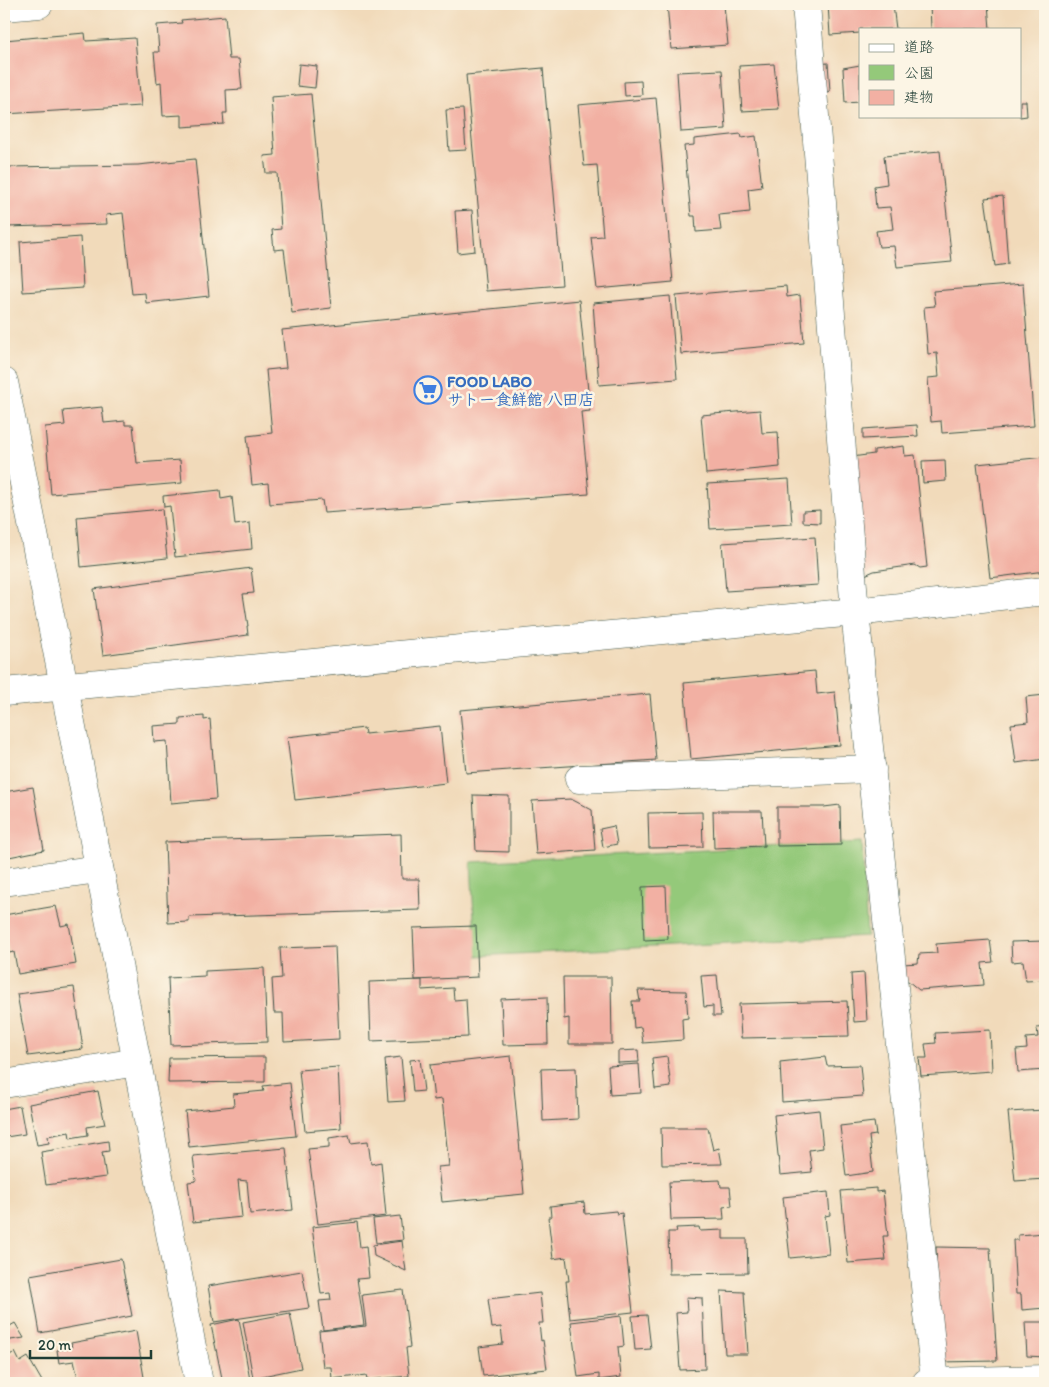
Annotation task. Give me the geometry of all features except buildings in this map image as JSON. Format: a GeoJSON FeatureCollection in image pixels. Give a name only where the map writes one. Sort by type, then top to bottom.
{"type":"FeatureCollection","features":[{"type":"Feature","properties":{"kind":"street"},"geometry":{"type":"LineString","coordinates":[[4,7],[39,4]]}},
{"type":"Feature","properties":{"kind":"street"},"geometry":{"type":"LineString","coordinates":[[806,4],[855,612],[872,770],[930,1383],[1045,1379]]}},
{"type":"Feature","properties":{"kind":"street"},"geometry":{"type":"LineString","coordinates":[[4,382],[199,1383]]}},
{"type":"Feature","properties":{"kind":"street"},"geometry":{"type":"LineString","coordinates":[[4,692],[855,612],[1045,591]]}},
{"type":"Feature","properties":{"kind":"street"},"geometry":{"type":"LineString","coordinates":[[580,779],[872,770]]}},
{"type":"Feature","properties":{"kind":"street"},"geometry":{"type":"LineString","coordinates":[[4,882],[99,869]]}},
{"type":"Feature","properties":{"kind":"street"},"geometry":{"type":"LineString","coordinates":[[4,1084],[137,1062]]}},
{"type":"Feature","properties":{"kind":"green space"},"geometry":{"type":"Polygon","coordinates":[[[862,842],[867,936],[476,956],[471,862],[862,842]]]}},
{"type":"Feature","properties":{"kind":"place","name":"FOOD LABO サトー食鮮館 八田店"},"geometry":{"type":"Point","coordinates":[428,390]}}]}
